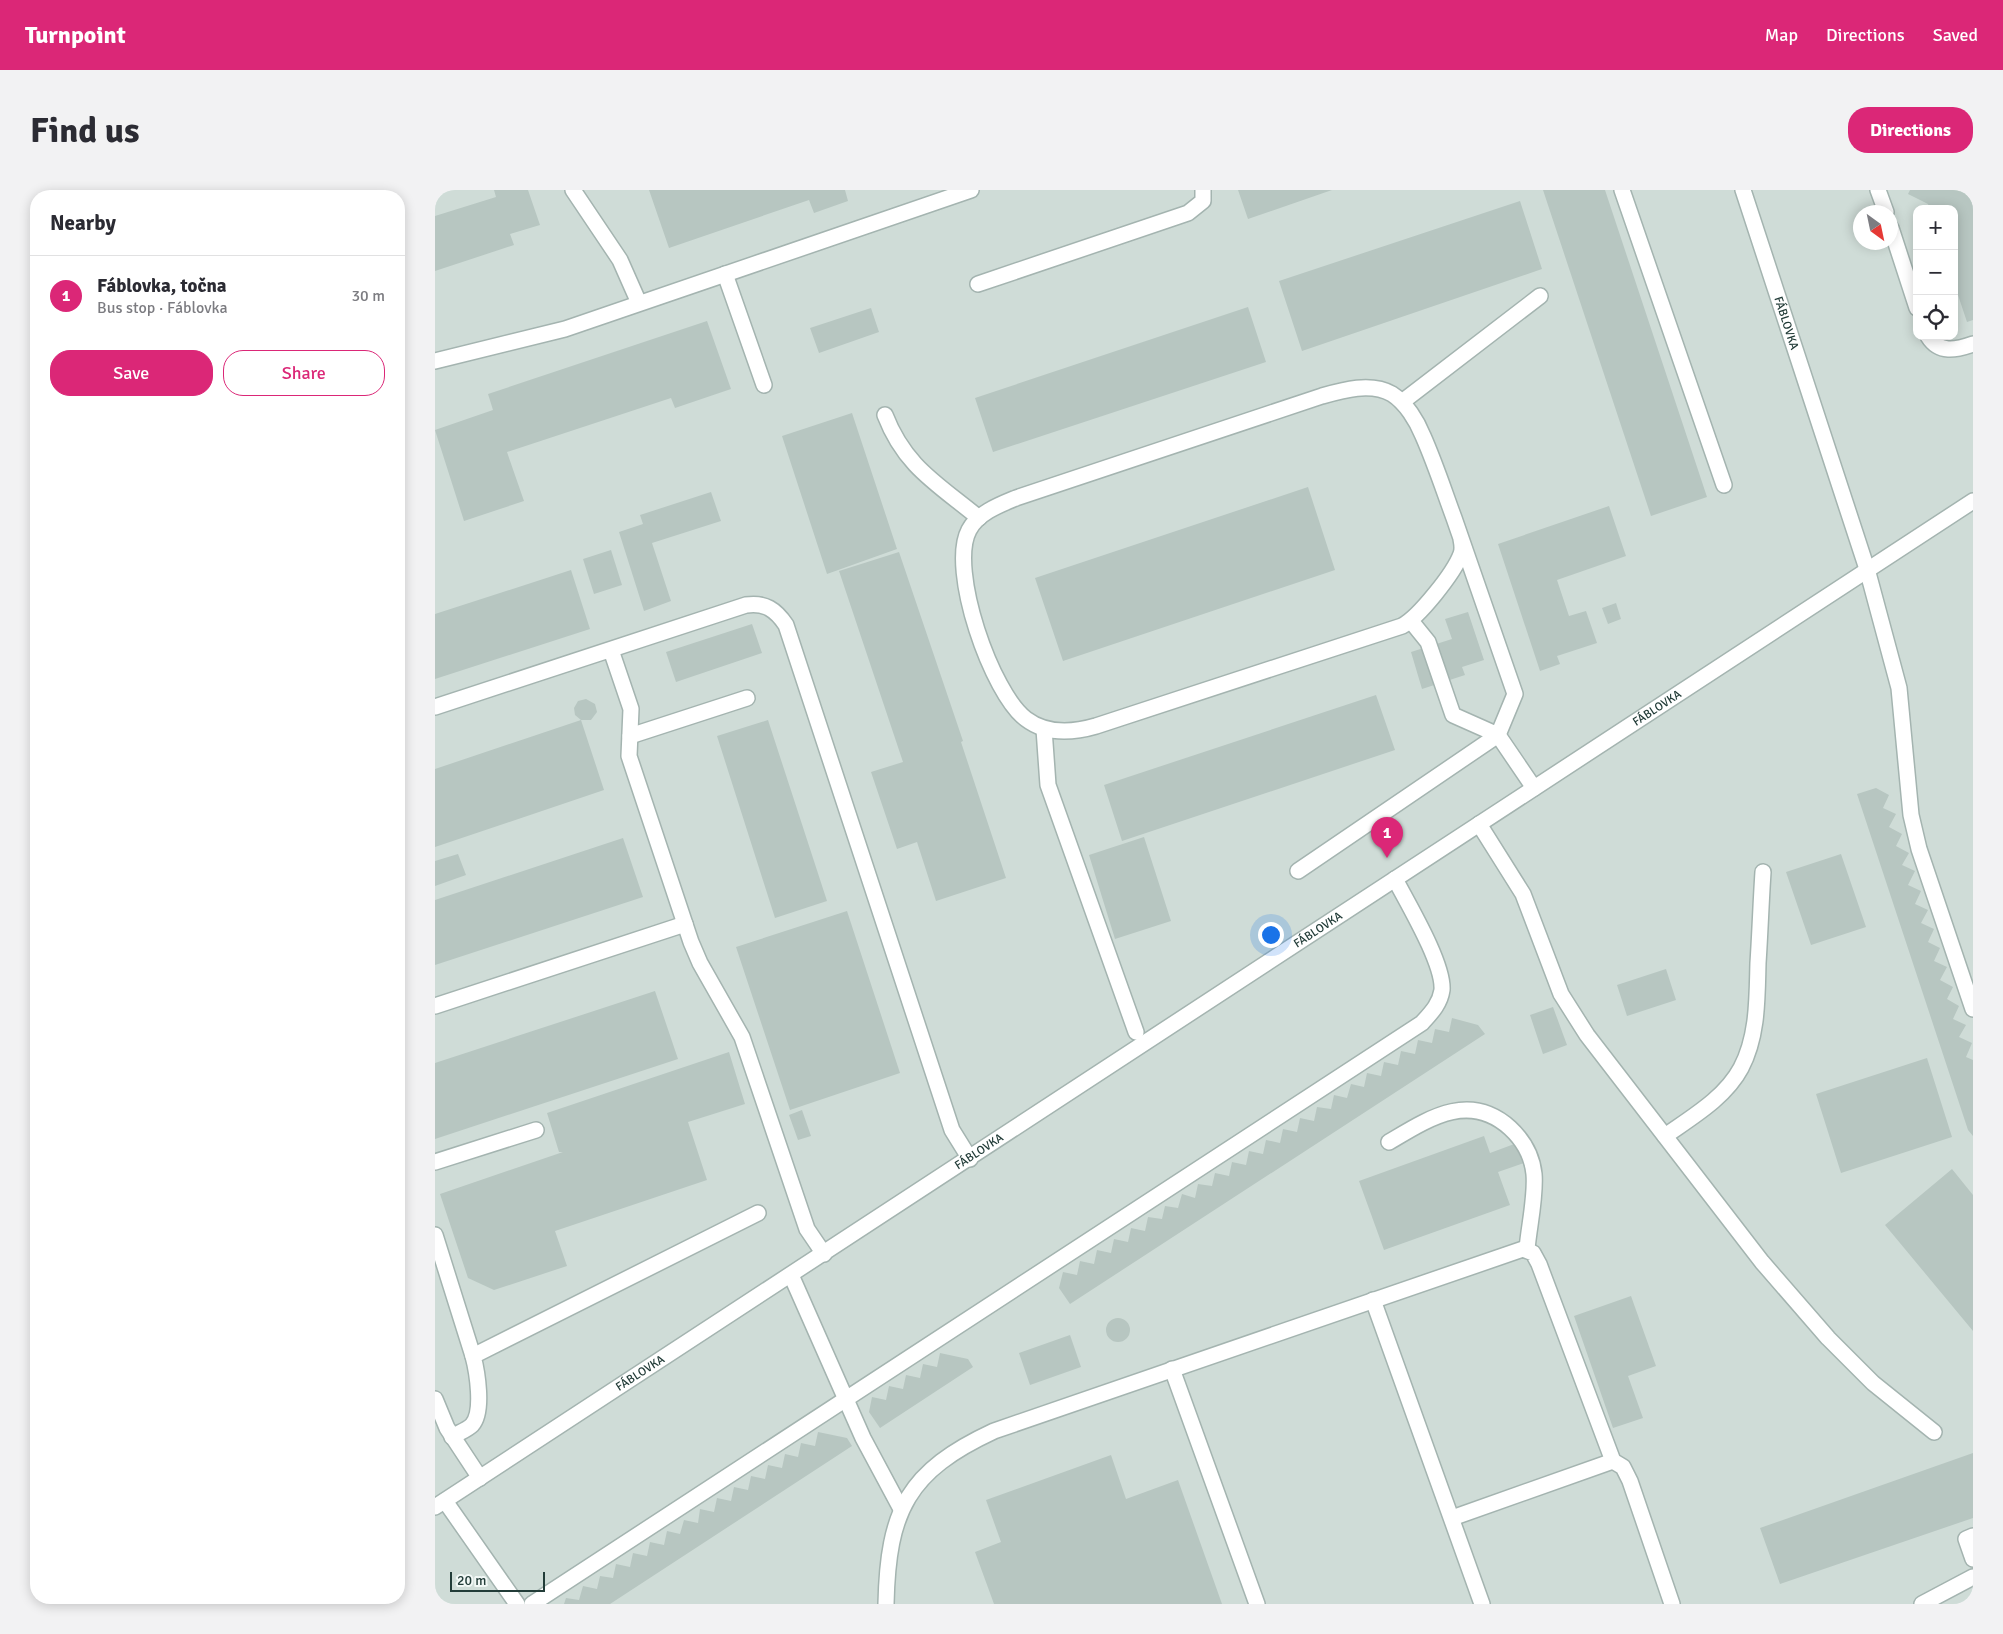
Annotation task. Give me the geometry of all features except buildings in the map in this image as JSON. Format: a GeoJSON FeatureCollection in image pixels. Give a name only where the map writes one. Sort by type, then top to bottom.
{"type":"FeatureCollection","features":[{"type":"Feature","properties":{"kind":"street"},"geometry":{"type":"LineString","coordinates":[[573,190],[623,266],[639,303]]}},
{"type":"Feature","properties":{"kind":"street"},"geometry":{"type":"LineString","coordinates":[[435,361],[565,329],[971,190]]}},
{"type":"Feature","properties":{"kind":"street"},"geometry":{"type":"LineString","coordinates":[[978,284],[1188,213],[1203,201],[1203,190]]}},
{"type":"Feature","properties":{"kind":"street"},"geometry":{"type":"LineString","coordinates":[[1622,190],[1724,485]]}},
{"type":"Feature","properties":{"kind":"street","name":"FÁBLOVKA"},"geometry":{"type":"LineString","coordinates":[[440,1504],[1867,569],[1743,190]]}},
{"type":"Feature","properties":{"kind":"street"},"geometry":{"type":"LineString","coordinates":[[1878,190],[1883,205]]}},
{"type":"Feature","properties":{"kind":"street"},"geometry":{"type":"LineString","coordinates":[[1898,250],[1913,296]]}},
{"type":"Feature","properties":{"kind":"street"},"geometry":{"type":"LineString","coordinates":[[725,274],[764,385]]}},
{"type":"Feature","properties":{"kind":"street"},"geometry":{"type":"LineString","coordinates":[[1402,402],[1540,296]]}},
{"type":"Feature","properties":{"kind":"street"},"geometry":{"type":"LineString","coordinates":[[1932,340],[1944,350],[1953,350],[1973,344]]}},
{"type":"Feature","properties":{"kind":"street"},"geometry":{"type":"LineString","coordinates":[[1298,871],[1498,736],[1515,694],[1461,539],[1423,436],[1402,402],[1391,393],[1376,389],[1345,389],[1016,498],[995,507],[979,518],[969,529],[964,545],[964,569],[972,611],[991,668],[1003,692],[1019,713],[1044,729],[1065,732],[1087,729],[1411,621],[1457,562],[1462,550],[1461,539]]}},
{"type":"Feature","properties":{"kind":"street"},"geometry":{"type":"LineString","coordinates":[[885,415],[892,433],[908,458],[979,518]]}},
{"type":"Feature","properties":{"kind":"street"},"geometry":{"type":"LineString","coordinates":[[1973,502],[1867,569],[1899,688],[1911,815],[1919,849],[1973,1009]]}},
{"type":"Feature","properties":{"kind":"street"},"geometry":{"type":"LineString","coordinates":[[435,707],[746,606],[760,604],[770,608],[779,615],[786,625],[952,1130],[970,1158]]}},
{"type":"Feature","properties":{"kind":"street"},"geometry":{"type":"LineString","coordinates":[[1411,621],[1428,642],[1453,715],[1498,736],[1534,788]]}},
{"type":"Feature","properties":{"kind":"street"},"geometry":{"type":"LineString","coordinates":[[611,650],[631,709],[629,756],[685,924],[700,963],[742,1037],[807,1228],[824,1254]]}},
{"type":"Feature","properties":{"kind":"street"},"geometry":{"type":"LineString","coordinates":[[630,736],[747,698]]}},
{"type":"Feature","properties":{"kind":"street"},"geometry":{"type":"LineString","coordinates":[[1044,729],[1048,784],[1136,1032]]}},
{"type":"Feature","properties":{"kind":"street"},"geometry":{"type":"LineString","coordinates":[[1479,824],[1523,894],[1561,994],[1587,1035],[1762,1262],[1828,1338],[1873,1383],[1934,1432]]}},
{"type":"Feature","properties":{"kind":"street"},"geometry":{"type":"LineString","coordinates":[[1665,1136],[1707,1106],[1726,1087],[1741,1068],[1751,1042],[1756,1016],[1763,872]]}},
{"type":"Feature","properties":{"kind":"street"},"geometry":{"type":"LineString","coordinates":[[533,1604],[1422,1022],[1437,1006],[1442,990],[1439,974],[1434,956],[1395,879]]}},
{"type":"Feature","properties":{"kind":"street"},"geometry":{"type":"LineString","coordinates":[[435,1006],[685,924]]}},
{"type":"Feature","properties":{"kind":"street"},"geometry":{"type":"LineString","coordinates":[[1389,1142],[1423,1122],[1446,1112],[1467,1109],[1485,1112],[1501,1120],[1520,1137],[1530,1156],[1534,1174],[1527,1250]]}},
{"type":"Feature","properties":{"kind":"street"},"geometry":{"type":"LineString","coordinates":[[435,1162],[535,1130]]}},
{"type":"Feature","properties":{"kind":"street"},"geometry":{"type":"LineString","coordinates":[[473,1356],[759,1213]]}},
{"type":"Feature","properties":{"kind":"street"},"geometry":{"type":"LineString","coordinates":[[435,1235],[473,1356],[477,1377],[477,1416],[473,1424],[452,1437]]}},
{"type":"Feature","properties":{"kind":"street"},"geometry":{"type":"LineString","coordinates":[[886,1604],[888,1569],[901,1509],[923,1475],[961,1446],[994,1431],[1172,1369],[1518,1250],[1527,1250],[1533,1253],[1539,1264],[1613,1461],[1623,1467],[1627,1473],[1672,1604]]}},
{"type":"Feature","properties":{"kind":"street"},"geometry":{"type":"LineString","coordinates":[[791,1275],[863,1438],[901,1509]]}},
{"type":"Feature","properties":{"kind":"street"},"geometry":{"type":"LineString","coordinates":[[1373,1300],[1482,1604]]}},
{"type":"Feature","properties":{"kind":"street"},"geometry":{"type":"LineString","coordinates":[[1172,1369],[1257,1604]]}},
{"type":"Feature","properties":{"kind":"street"},"geometry":{"type":"LineString","coordinates":[[435,1399],[452,1437],[480,1478]]}},
{"type":"Feature","properties":{"kind":"street"},"geometry":{"type":"LineString","coordinates":[[1451,1518],[1613,1461]]}},
{"type":"Feature","properties":{"kind":"street"},"geometry":{"type":"LineString","coordinates":[[440,1504],[517,1604]]}},
{"type":"Feature","properties":{"kind":"street"},"geometry":{"type":"LineString","coordinates":[[1973,1536],[1966,1539],[1973,1559]]}},
{"type":"Feature","properties":{"kind":"street"},"geometry":{"type":"LineString","coordinates":[[1922,1604],[1973,1577]]}},
{"type":"Feature","properties":{"kind":"shaded area"},"geometry":{"type":"Polygon","coordinates":[[[435,190],[1973,190],[1973,1604],[435,1604],[435,190]]]}},
{"type":"Feature","properties":{"kind":"place","name":"Fáblovka, točna"},"geometry":{"type":"Point","coordinates":[1387,858]}}]}
